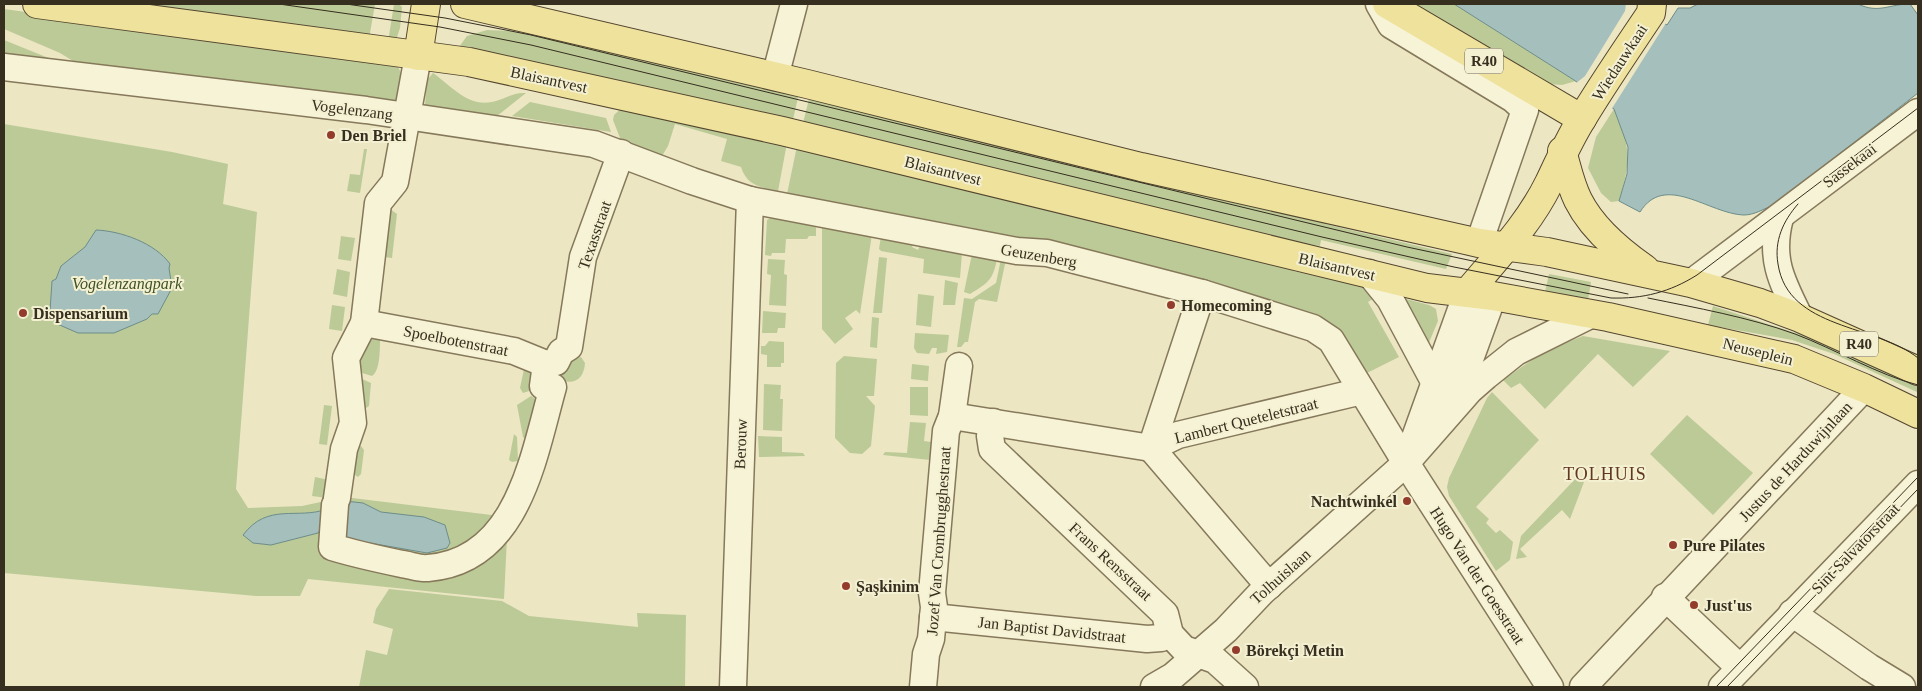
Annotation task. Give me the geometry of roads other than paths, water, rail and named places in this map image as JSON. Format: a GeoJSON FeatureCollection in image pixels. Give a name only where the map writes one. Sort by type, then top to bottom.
{"type":"FeatureCollection","features":[{"type":"Feature","properties":{"kind":"main road","name":"Blaisantvest"},"geometry":{"type":"LineString","coordinates":[[37,4],[469,62],[657,102],[1427,288],[1480,294]]}},
{"type":"Feature","properties":{"kind":"main road"},"geometry":{"type":"LineString","coordinates":[[418,56],[426,4]]}},
{"type":"Feature","properties":{"kind":"main road"},"geometry":{"type":"LineString","coordinates":[[465,4],[775,77],[1141,167],[1506,248]]}},
{"type":"Feature","properties":{"kind":"main road","name":"R40"},"geometry":{"type":"LineString","coordinates":[[1387,4],[1588,108]]}},
{"type":"Feature","properties":{"kind":"main road","name":"Wiedauwkaai"},"geometry":{"type":"LineString","coordinates":[[1588,108],[1651,8]]}},
{"type":"Feature","properties":{"kind":"main road"},"geometry":{"type":"LineString","coordinates":[[1480,294],[1506,248],[1549,183],[1562,151],[1588,108]]}},
{"type":"Feature","properties":{"kind":"main road"},"geometry":{"type":"LineString","coordinates":[[1562,151],[1579,201],[1605,236],[1622,253],[1651,273]]}},
{"type":"Feature","properties":{"kind":"main road","name":"R40"},"geometry":{"type":"LineString","coordinates":[[1506,248],[1547,252],[1651,273],[1752,300],[1800,318],[1918,371]]}},
{"type":"Feature","properties":{"kind":"main road","name":"Neuseplein"},"geometry":{"type":"LineString","coordinates":[[1480,294],[1590,314],[1720,341],[1794,360],[1864,388],[1917,413]]}},
{"type":"Feature","properties":{"kind":"street"},"geometry":{"type":"LineString","coordinates":[[775,77],[794,4]]}},
{"type":"Feature","properties":{"kind":"street"},"geometry":{"type":"LineString","coordinates":[[1379,4],[1391,25],[1513,98],[1525,110],[1479,243]]}},
{"type":"Feature","properties":{"kind":"street"},"geometry":{"type":"LineString","coordinates":[[418,56],[395,182],[378,203],[364,323],[346,358],[353,423],[344,449],[331,536],[332,547],[427,569],[463,561],[491,542],[510,516],[529,469],[553,387],[543,386],[546,364]]}},
{"type":"Feature","properties":{"kind":"street","name":"Vogelenzang"},"geometry":{"type":"LineString","coordinates":[[4,67],[407,116],[594,144],[692,181],[750,200]]}},
{"type":"Feature","properties":{"kind":"street","name":"Sassekaai"},"geometry":{"type":"LineString","coordinates":[[1780,218],[1918,112]]}},
{"type":"Feature","properties":{"kind":"street","name":"Texasstraat"},"geometry":{"type":"LineString","coordinates":[[546,364],[556,362],[560,352],[568,347],[583,257],[621,153]]}},
{"type":"Feature","properties":{"kind":"street","name":"Geuzenberg"},"geometry":{"type":"LineString","coordinates":[[750,200],[1017,252],[1047,253],[1202,293],[1323,333]]}},
{"type":"Feature","properties":{"kind":"street","name":"Berouw"},"geometry":{"type":"LineString","coordinates":[[733,687],[750,200]]}},
{"type":"Feature","properties":{"kind":"street"},"geometry":{"type":"LineString","coordinates":[[1691,283],[1780,218]]}},
{"type":"Feature","properties":{"kind":"street"},"geometry":{"type":"LineString","coordinates":[[1780,218],[1776,242],[1777,268],[1800,318]]}},
{"type":"Feature","properties":{"kind":"street"},"geometry":{"type":"LineString","coordinates":[[1369,274],[1390,299],[1436,385]]}},
{"type":"Feature","properties":{"kind":"street"},"geometry":{"type":"LineString","coordinates":[[1151,448],[1202,293]]}},
{"type":"Feature","properties":{"kind":"street"},"geometry":{"type":"LineString","coordinates":[[1406,463],[1436,385],[1480,294]]}},
{"type":"Feature","properties":{"kind":"street"},"geometry":{"type":"LineString","coordinates":[[1450,413],[1480,294]]}},
{"type":"Feature","properties":{"kind":"street"},"geometry":{"type":"LineString","coordinates":[[1406,463],[1470,390],[1516,352],[1590,314]]}},
{"type":"Feature","properties":{"kind":"street","name":"Spoelbotenstraat"},"geometry":{"type":"LineString","coordinates":[[364,323],[514,351],[546,364]]}},
{"type":"Feature","properties":{"kind":"street","name":"Hugo Van der Goesstraat"},"geometry":{"type":"LineString","coordinates":[[1323,333],[1332,340],[1406,463],[1550,687]]}},
{"type":"Feature","properties":{"kind":"street","name":"Jozef Van Crombrugghestraat"},"geometry":{"type":"LineString","coordinates":[[923,687],[926,654],[932,640],[932,592],[946,440],[952,416],[959,366]]}},
{"type":"Feature","properties":{"kind":"street","name":"Justus de Harduwijnlaan"},"geometry":{"type":"LineString","coordinates":[[1583,687],[1665,597],[1864,388]]}},
{"type":"Feature","properties":{"kind":"street","name":"Lambert Queteletstraat"},"geometry":{"type":"LineString","coordinates":[[1151,448],[1178,435],[1362,391]]}},
{"type":"Feature","properties":{"kind":"street"},"geometry":{"type":"LineString","coordinates":[[952,416],[1151,448],[1268,586]]}},
{"type":"Feature","properties":{"kind":"street","name":"Frans Rensstraat"},"geometry":{"type":"LineString","coordinates":[[993,422],[990,436],[992,449],[1165,614],[1170,634],[1184,649],[1215,660],[1245,687]]}},
{"type":"Feature","properties":{"kind":"street","name":"Tolhuislaan"},"geometry":{"type":"LineString","coordinates":[[1154,687],[1173,676],[1198,655],[1226,630],[1268,586],[1406,463]]}},
{"type":"Feature","properties":{"kind":"street","name":"Sint-Salvatorstraat"},"geometry":{"type":"LineString","coordinates":[[1722,687],[1792,612],[1918,484]]}},
{"type":"Feature","properties":{"kind":"street"},"geometry":{"type":"LineString","coordinates":[[1665,597],[1739,667]]}},
{"type":"Feature","properties":{"kind":"street"},"geometry":{"type":"LineString","coordinates":[[1792,612],[1869,667],[1902,687]]}},
{"type":"Feature","properties":{"kind":"street","name":"Jan Baptist Davidstraat"},"geometry":{"type":"LineString","coordinates":[[933,617],[1147,639],[1161,638],[1170,634]]}},
{"type":"Feature","properties":{"kind":"water"},"geometry":{"type":"Polygon","coordinates":[[[1454,4],[1632,4],[1667,25],[1678,8],[1690,8],[1698,4],[1858,4],[1865,7],[1878,8],[1910,4],[1918,15],[1918,93],[1773,205],[1759,212],[1744,215],[1731,213],[1688,198],[1662,195],[1650,201],[1640,212],[1619,201],[1627,174],[1628,147],[1614,109],[1574,80],[1454,4]]]}},
{"type":"Feature","properties":{"kind":"water"},"geometry":{"type":"Polygon","coordinates":[[[96,230],[126,236],[147,244],[156,250],[170,264],[172,288],[158,314],[152,314],[147,319],[114,333],[78,333],[55,323],[50,311],[52,281],[56,279],[61,266],[85,247],[96,230]]]}},
{"type":"Feature","properties":{"kind":"water"},"geometry":{"type":"Polygon","coordinates":[[[345,501],[363,503],[381,512],[424,517],[445,525],[450,543],[447,548],[427,553],[370,543],[362,546],[323,527],[318,533],[271,545],[253,543],[243,535],[262,519],[273,515],[316,512],[345,501]]]}},
{"type":"Feature","properties":{"kind":"tram line"},"geometry":{"type":"LineString","coordinates":[[279,4],[440,27],[531,45],[1322,237],[1454,267],[1611,298],[1645,296],[1677,286],[1697,275],[1918,108]]}},
{"type":"Feature","properties":{"kind":"tram line"},"geometry":{"type":"LineString","coordinates":[[346,4],[445,18],[531,35],[1407,247],[1628,294]]}},
{"type":"Feature","properties":{"kind":"tram line"},"geometry":{"type":"LineString","coordinates":[[1798,204],[1784,224],[1777,247],[1778,264],[1785,286],[1798,302],[1816,314],[1880,338],[1918,358]]}},
{"type":"Feature","properties":{"kind":"tram line"},"geometry":{"type":"LineString","coordinates":[[1648,298],[1722,313],[1777,328],[1810,340],[1888,375],[1918,385]]}},
{"type":"Feature","properties":{"kind":"tram line"},"geometry":{"type":"LineString","coordinates":[[1716,687],[1918,477]]}},
{"type":"Feature","properties":{"kind":"tram line"},"geometry":{"type":"LineString","coordinates":[[1727,687],[1918,489]]}},
{"type":"Feature","properties":{"kind":"place","name":"Den Briel"},"geometry":{"type":"Point","coordinates":[331,135]}},
{"type":"Feature","properties":{"kind":"place","name":"Homecoming"},"geometry":{"type":"Point","coordinates":[1171,305]}},
{"type":"Feature","properties":{"kind":"place","name":"Dispensarium"},"geometry":{"type":"Point","coordinates":[23,313]}},
{"type":"Feature","properties":{"kind":"place","name":"Nachtwinkel"},"geometry":{"type":"Point","coordinates":[1407,501]}},
{"type":"Feature","properties":{"kind":"place","name":"Pure Pilates"},"geometry":{"type":"Point","coordinates":[1673,545]}},
{"type":"Feature","properties":{"kind":"place","name":"Şaşkinim"},"geometry":{"type":"Point","coordinates":[846,586]}},
{"type":"Feature","properties":{"kind":"place","name":"Just'us"},"geometry":{"type":"Point","coordinates":[1694,605]}},
{"type":"Feature","properties":{"kind":"place","name":"Börekçi Metin"},"geometry":{"type":"Point","coordinates":[1236,650]}},
{"type":"Feature","properties":{"kind":"district","name":"TOLHUIS"},"geometry":{"type":"Point","coordinates":[1605,474]}},
{"type":"Feature","properties":{"kind":"park label","name":"Vogelenzangpark"},"geometry":{"type":"Point","coordinates":[127,283]}}]}
